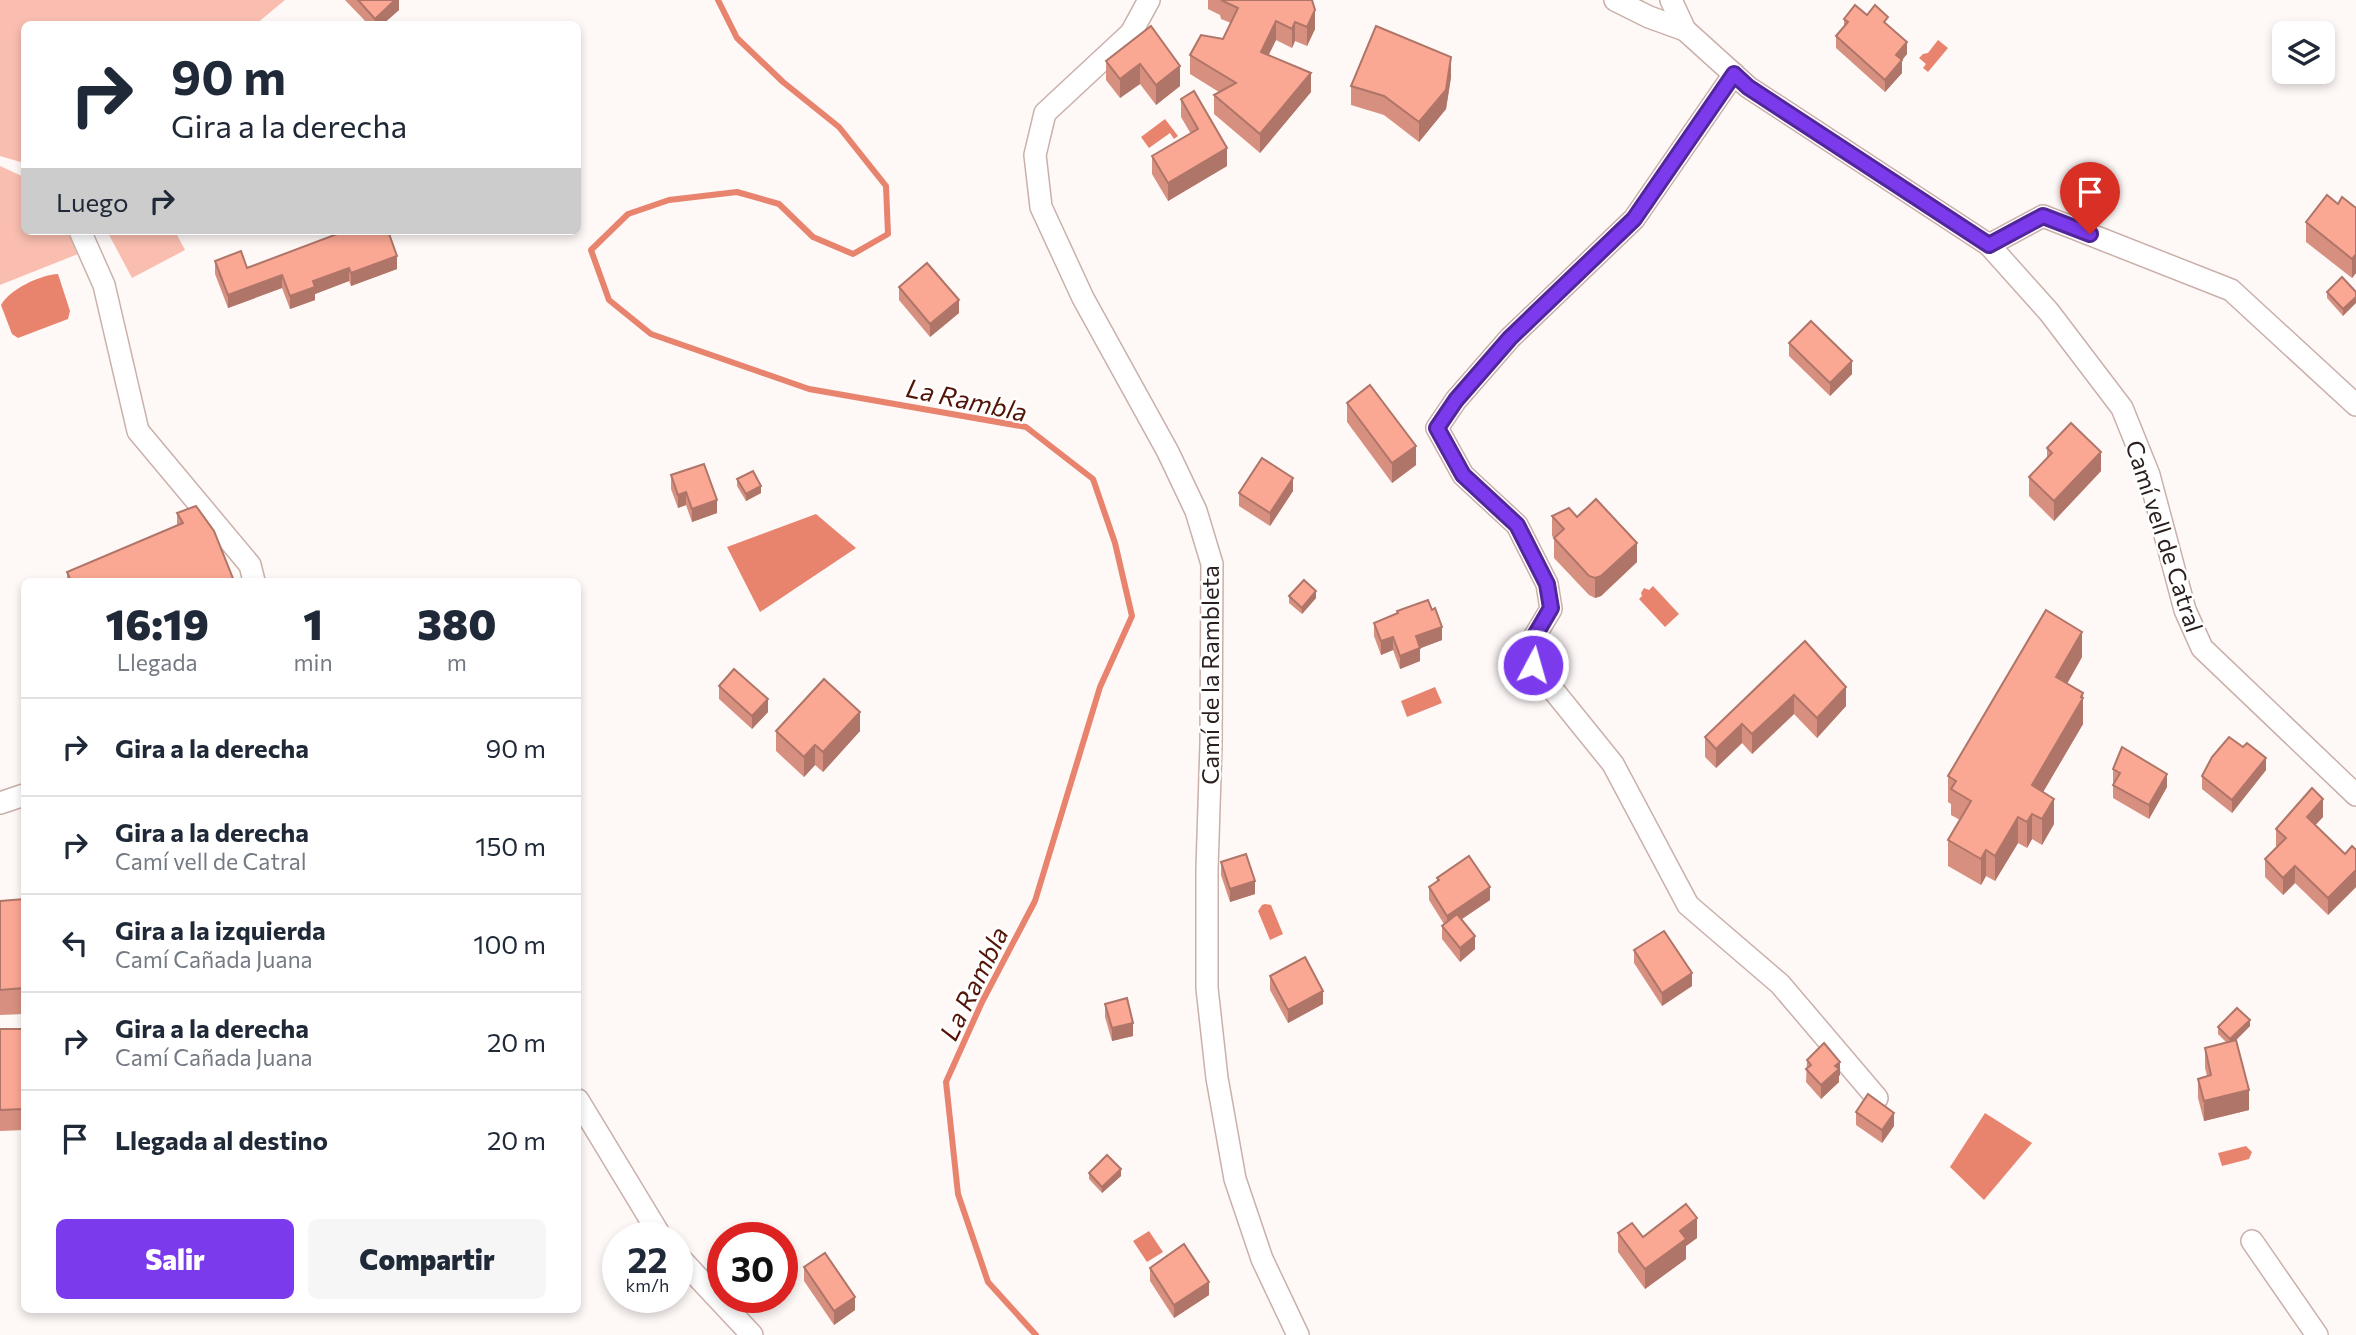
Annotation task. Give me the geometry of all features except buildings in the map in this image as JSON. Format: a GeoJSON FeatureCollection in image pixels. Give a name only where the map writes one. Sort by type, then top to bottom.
{"type":"FeatureCollection","features":[{"type":"Feature","properties":{"kind":"street","name":"Camí de la Rambleta"},"geometry":{"type":"LineString","coordinates":[[1149,0],[1131,33],[1045,113],[1035,155],[1036,168],[1041,207],[1083,298],[1168,452],[1196,511],[1212,564],[1207,988],[1214,1052],[1235,1180],[1262,1259],[1297,1335]]}},
{"type":"Feature","properties":{"kind":"street"},"geometry":{"type":"LineString","coordinates":[[1615,0],[1685,30]]}},
{"type":"Feature","properties":{"kind":"street","name":"Camí vell de Catral"},"geometry":{"type":"LineString","coordinates":[[1671,0],[1685,30],[1748,87],[1989,245],[2049,312],[2122,408],[2150,475],[2185,610],[2202,649],[2356,795]]}},
{"type":"Feature","properties":{"kind":"street"},"geometry":{"type":"LineString","coordinates":[[1734,74],[1634,219],[1510,338],[1456,400],[1437,428],[1463,475],[1517,525],[1547,584],[1551,608],[1530,644],[1533,665],[1613,764],[1688,905],[1780,984],[1877,1098]]}},
{"type":"Feature","properties":{"kind":"street"},"geometry":{"type":"LineString","coordinates":[[1989,245],[2043,216],[2231,290],[2356,405]]}},
{"type":"Feature","properties":{"kind":"street"},"geometry":{"type":"LineString","coordinates":[[82,235],[104,285],[138,431],[250,565],[253,578]]}},
{"type":"Feature","properties":{"kind":"street"},"geometry":{"type":"LineString","coordinates":[[0,803],[21,796]]}},
{"type":"Feature","properties":{"kind":"street"},"geometry":{"type":"LineString","coordinates":[[581,1105],[652,1222]]}},
{"type":"Feature","properties":{"kind":"street"},"geometry":{"type":"LineString","coordinates":[[2252,1241],[2317,1335]]}},
{"type":"Feature","properties":{"kind":"street"},"geometry":{"type":"LineString","coordinates":[[693,1272],[752,1335]]}},
{"type":"Feature","properties":{"kind":"shaded area"},"geometry":{"type":"Polygon","coordinates":[[[0,0],[285,0],[260,21],[21,21],[21,162],[0,156],[0,0]]]}},
{"type":"Feature","properties":{"kind":"shaded area"},"geometry":{"type":"Polygon","coordinates":[[[1938,40],[1948,48],[1928,72],[1923,68],[1926,64],[1919,58],[1928,53],[1938,40]]]}},
{"type":"Feature","properties":{"kind":"shaded area"},"geometry":{"type":"Polygon","coordinates":[[[1165,119],[1178,136],[1174,139],[1170,133],[1149,148],[1141,137],[1165,119]]]}},
{"type":"Feature","properties":{"kind":"shaded area"},"geometry":{"type":"Polygon","coordinates":[[[0,166],[21,176],[21,235],[84,235],[88,250],[0,285],[0,166]]]}},
{"type":"Feature","properties":{"kind":"shaded area"},"geometry":{"type":"Polygon","coordinates":[[[109,235],[177,235],[185,250],[132,278],[109,235]]]}},
{"type":"Feature","properties":{"kind":"shaded area"},"geometry":{"type":"Polygon","coordinates":[[[58,274],[70,311],[68,319],[18,338],[12,334],[1,305],[5,299],[26,284],[58,274]]]}},
{"type":"Feature","properties":{"kind":"shaded area"},"geometry":{"type":"Polygon","coordinates":[[[816,514],[856,548],[760,612],[727,547],[816,514]]]}},
{"type":"Feature","properties":{"kind":"shaded area"},"geometry":{"type":"Polygon","coordinates":[[[1653,586],[1679,614],[1665,627],[1639,599],[1644,588],[1649,590],[1653,586]]]}},
{"type":"Feature","properties":{"kind":"shaded area"},"geometry":{"type":"Polygon","coordinates":[[[1435,687],[1442,703],[1407,717],[1401,701],[1435,687]]]}},
{"type":"Feature","properties":{"kind":"shaded area"},"geometry":{"type":"Polygon","coordinates":[[[1265,904],[1271,905],[1283,934],[1270,940],[1258,911],[1265,904]]]}},
{"type":"Feature","properties":{"kind":"shaded area"},"geometry":{"type":"Polygon","coordinates":[[[1985,1113],[2032,1143],[1984,1200],[1950,1167],[1985,1113]]]}},
{"type":"Feature","properties":{"kind":"shaded area"},"geometry":{"type":"Polygon","coordinates":[[[2246,1146],[2252,1152],[2249,1159],[2222,1166],[2218,1153],[2246,1146]]]}},
{"type":"Feature","properties":{"kind":"shaded area"},"geometry":{"type":"Polygon","coordinates":[[[1149,1231],[1163,1252],[1147,1262],[1133,1241],[1149,1231]]]}},
{"type":"Feature","properties":{"kind":"waterway","name":"La Rambla"},"geometry":{"type":"LineString","coordinates":[[718,0],[737,38],[783,82],[839,127],[886,186],[888,234],[853,254],[813,237],[779,204],[737,192],[669,200],[628,214],[591,250],[609,300],[651,334],[809,389],[1026,427],[1093,479],[1115,543],[1132,616],[1100,687],[1035,901],[982,1002],[946,1082],[958,1194],[988,1282],[1036,1335]]}},
{"type":"Feature","properties":{"kind":"route"},"geometry":{"type":"LineString","coordinates":[[1533,665],[1530,644],[1551,608],[1547,584],[1517,525],[1463,475],[1437,428],[1456,400],[1510,338],[1634,219],[1734,74],[1748,87],[1989,245],[2043,216],[2090,234]]}}]}
